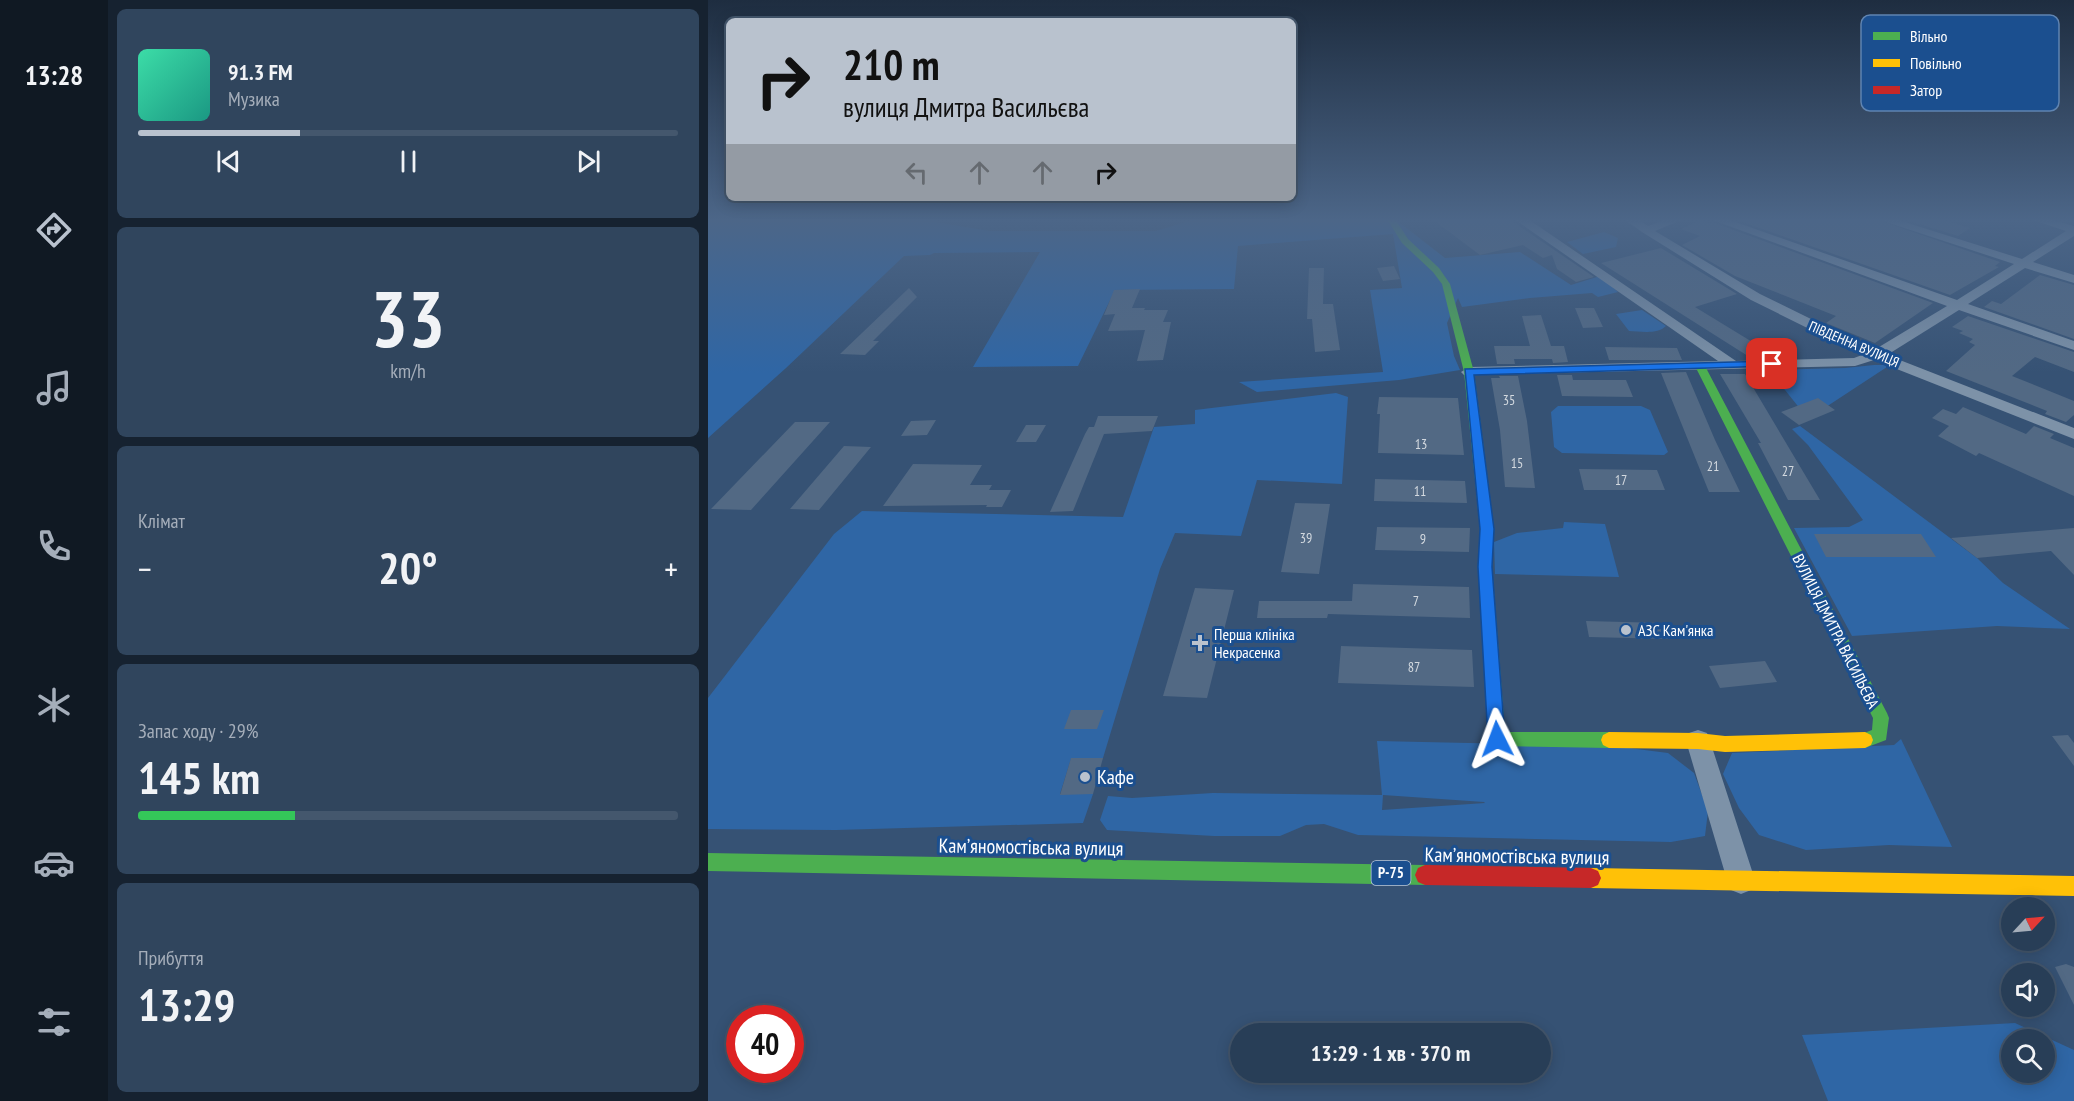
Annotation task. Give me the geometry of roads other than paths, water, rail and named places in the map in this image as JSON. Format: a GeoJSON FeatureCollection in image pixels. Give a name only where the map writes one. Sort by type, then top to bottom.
{"type":"FeatureCollection","features":[{"type":"Feature","properties":{"kind":"street","name":"ВУЛИЦЯ ДМИТРА ВАСИЛЬЄВА"},"geometry":{"type":"LineString","coordinates":[[1436,270],[1446,284],[1469,372],[1487,529],[1485,567],[1497,739],[1698,741],[1725,744],[1866,740],[1880,735],[1881,718],[1700,366]]}},
{"type":"Feature","properties":{"kind":"street"},"geometry":{"type":"LineString","coordinates":[[1595,270],[1733,365]]}},
{"type":"Feature","properties":{"kind":"street","name":"ПІВДЕННА ВУЛИЦЯ"},"geometry":{"type":"LineString","coordinates":[[1711,270],[1747,293],[1801,321],[1876,355],[2074,434]]}},
{"type":"Feature","properties":{"kind":"street"},"geometry":{"type":"LineString","coordinates":[[1862,270],[2074,346]]}},
{"type":"Feature","properties":{"kind":"street"},"geometry":{"type":"LineString","coordinates":[[1469,372],[1855,362],[1876,355],[1923,328],[2010,270]]}},
{"type":"Feature","properties":{"kind":"street"},"geometry":{"type":"LineString","coordinates":[[2046,270],[2074,279]]}},
{"type":"Feature","properties":{"kind":"street"},"geometry":{"type":"LineString","coordinates":[[1698,741],[1741,880]]}},
{"type":"Feature","properties":{"kind":"street","name":"Камʼяномостівська вулиця"},"geometry":{"type":"LineString","coordinates":[[708,862],[2074,886]]}},
{"type":"Feature","properties":{"kind":"place","name":"АЗС Кам'янка"},"geometry":{"type":"Point","coordinates":[1626,630]}},
{"type":"Feature","properties":{"kind":"place","name":"Перша клініка Некрасенка"},"geometry":{"type":"Point","coordinates":[1200,643]}},
{"type":"Feature","properties":{"kind":"place","name":"Кафе"},"geometry":{"type":"Point","coordinates":[1085,777]}}]}
